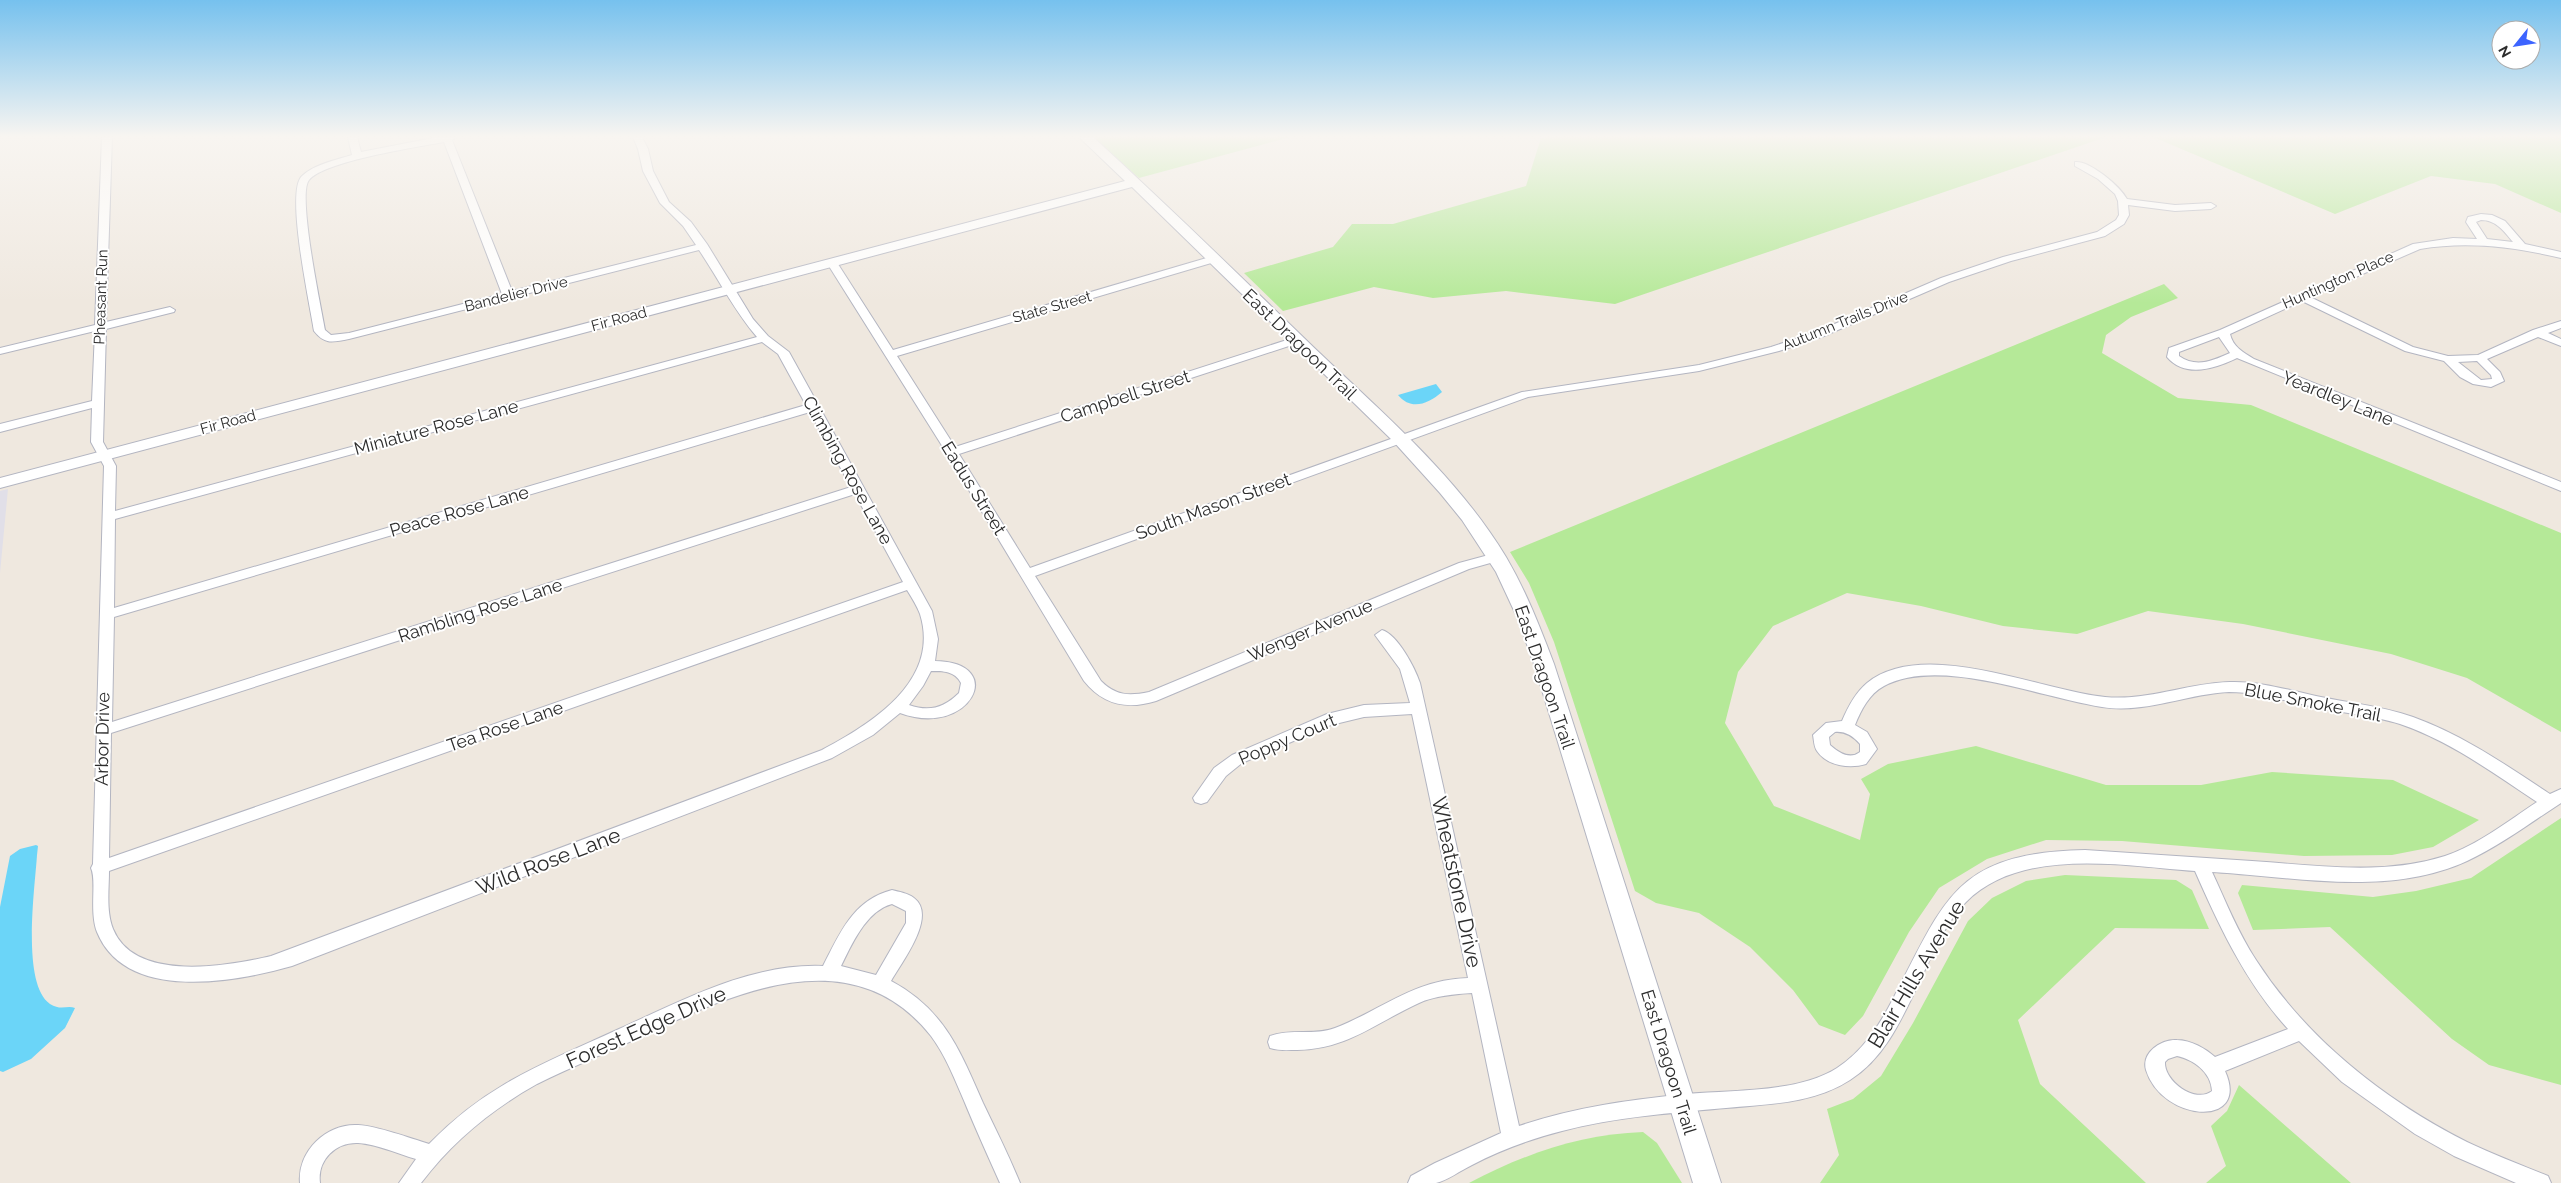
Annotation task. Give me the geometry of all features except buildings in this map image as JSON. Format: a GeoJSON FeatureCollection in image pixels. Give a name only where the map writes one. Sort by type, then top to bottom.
{"type":"FeatureCollection","features":[{"type":"Feature","properties":{"kind":"street","name":"Pheasant Run"},"geometry":{"type":"LineString","coordinates":[[104,454],[97,442],[106,192]]}},
{"type":"Feature","properties":{"kind":"street","name":"Bandelier Drive"},"geometry":{"type":"LineString","coordinates":[[302,192],[302,225],[313,292],[320,331],[328,339],[349,336],[703,246]]}},
{"type":"Feature","properties":{"kind":"street"},"geometry":{"type":"LineString","coordinates":[[470,192],[508,296]]}},
{"type":"Feature","properties":{"kind":"street","name":"Climbing Rose Lane"},"geometry":{"type":"LineString","coordinates":[[658,192],[665,203],[688,224],[731,289],[748,320],[764,338],[783,352],[926,614],[930,631],[930,650],[926,666]]}},
{"type":"Feature","properties":{"kind":"street","name":"Fir Road"},"geometry":{"type":"LineString","coordinates":[[0,483],[1095,192]]}},
{"type":"Feature","properties":{"kind":"street","name":"East Dragoon Trail"},"geometry":{"type":"LineString","coordinates":[[1145,192],[1398,439],[1452,496],[1496,557],[1519,601],[1541,656],[1707,1183]]}},
{"type":"Feature","properties":{"kind":"street"},"geometry":{"type":"LineString","coordinates":[[2117,192],[2123,201],[2175,208],[2211,206]]}},
{"type":"Feature","properties":{"kind":"street","name":"Autumn Trails Drive"},"geometry":{"type":"LineString","coordinates":[[1398,439],[1526,394],[1699,368],[1800,341],[1945,280],[2000,261],[2101,234],[2120,222],[2124,214],[2123,201]]}},
{"type":"Feature","properties":{"kind":"street"},"geometry":{"type":"LineString","coordinates":[[2484,242],[2471,222],[2472,219],[2489,218],[2503,223],[2521,246]]}},
{"type":"Feature","properties":{"kind":"street","name":"Huntington Place"},"geometry":{"type":"LineString","coordinates":[[2224,332],[2417,246],[2445,242],[2484,242],[2521,246],[2561,256]]}},
{"type":"Feature","properties":{"kind":"street","name":"State Street"},"geometry":{"type":"LineString","coordinates":[[890,355],[1214,259]]}},
{"type":"Feature","properties":{"kind":"street","name":"Eadus Street"},"geometry":{"type":"LineString","coordinates":[[832,262],[1096,686],[1106,695],[1124,701]]}},
{"type":"Feature","properties":{"kind":"street"},"geometry":{"type":"LineString","coordinates":[[2301,297],[2410,349],[2448,359],[2480,358],[2537,332],[2561,324]]}},
{"type":"Feature","properties":{"kind":"street"},"geometry":{"type":"LineString","coordinates":[[0,350],[170,310]]}},
{"type":"Feature","properties":{"kind":"street"},"geometry":{"type":"LineString","coordinates":[[2224,332],[2224,340],[2238,354],[2199,368],[2184,364],[2173,357],[2173,350],[2224,332]]}},
{"type":"Feature","properties":{"kind":"street"},"geometry":{"type":"LineString","coordinates":[[2537,332],[2561,343]]}},
{"type":"Feature","properties":{"kind":"street","name":"Miniature Rose Lane"},"geometry":{"type":"LineString","coordinates":[[108,517],[764,338]]}},
{"type":"Feature","properties":{"kind":"street","name":"Campbell Street"},"geometry":{"type":"LineString","coordinates":[[952,452],[1297,340]]}},
{"type":"Feature","properties":{"kind":"street","name":"Yeardley Lane"},"geometry":{"type":"LineString","coordinates":[[2238,354],[2267,369],[2561,487]]}},
{"type":"Feature","properties":{"kind":"street"},"geometry":{"type":"LineString","coordinates":[[2448,359],[2462,374],[2472,380],[2488,384],[2498,381],[2496,374],[2480,358]]}},
{"type":"Feature","properties":{"kind":"street"},"geometry":{"type":"LineString","coordinates":[[0,428],[98,403]]}},
{"type":"Feature","properties":{"kind":"street","name":"Peace Rose Lane"},"geometry":{"type":"LineString","coordinates":[[105,615],[813,407]]}},
{"type":"Feature","properties":{"kind":"street","name":"South Mason Street"},"geometry":{"type":"LineString","coordinates":[[1027,574],[1398,439]]}},
{"type":"Feature","properties":{"kind":"street","name":"Arbor Drive"},"geometry":{"type":"LineString","coordinates":[[104,454],[110,466],[100,868],[102,921],[107,936],[118,951],[143,966],[183,974]]}},
{"type":"Feature","properties":{"kind":"street","name":"Rambling Rose Lane"},"geometry":{"type":"LineString","coordinates":[[103,730],[858,489]]}},
{"type":"Feature","properties":{"kind":"street","name":"Wenger Avenue"},"geometry":{"type":"LineString","coordinates":[[1124,701],[1151,697],[1464,566],[1496,557]]}},
{"type":"Feature","properties":{"kind":"street","name":"Tea Rose Lane"},"geometry":{"type":"LineString","coordinates":[[100,868],[911,584]]}},
{"type":"Feature","properties":{"kind":"street","name":"Wheatstone Drive"},"geometry":{"type":"LineString","coordinates":[[1382,635],[1407,666],[1418,708],[1512,1137]]}},
{"type":"Feature","properties":{"kind":"street"},"geometry":{"type":"LineString","coordinates":[[899,707],[918,714],[931,715],[954,707],[962,700],[967,692],[968,684],[964,676],[947,666],[926,666]]}},
{"type":"Feature","properties":{"kind":"street","name":"Wild Rose Lane"},"geometry":{"type":"LineString","coordinates":[[183,974],[237,972],[263,968],[828,754],[878,725],[899,707],[912,691],[926,666]]}},
{"type":"Feature","properties":{"kind":"street","name":"Blue Smoke Trail"},"geometry":{"type":"LineString","coordinates":[[1848,727],[1855,706],[1878,682],[1912,671],[1966,673],[2084,698],[2124,703],[2145,702],[2212,688],[2232,687],[2266,691],[2405,720],[2447,737],[2555,798]]}},
{"type":"Feature","properties":{"kind":"street","name":"Poppy Court"},"geometry":{"type":"LineString","coordinates":[[1201,798],[1220,772],[1237,759],[1327,720],[1364,711],[1418,708]]}},
{"type":"Feature","properties":{"kind":"street","name":"Blair Hills Avenue"},"geometry":{"type":"LineString","coordinates":[[1418,1183],[1480,1150],[1560,1121],[1682,1103],[1802,1090],[1822,1085],[1854,1067],[1866,1057],[1883,1035],[1949,911],[1972,887],[2000,871],[2036,860],[2056,857],[2364,874],[2430,867],[2449,861],[2480,845],[2555,798]]}},
{"type":"Feature","properties":{"kind":"street"},"geometry":{"type":"LineString","coordinates":[[2200,864],[2244,956],[2278,1004],[2302,1032],[2358,1082],[2394,1109],[2437,1136],[2541,1183]]}},
{"type":"Feature","properties":{"kind":"street"},"geometry":{"type":"LineString","coordinates":[[828,973],[864,911],[881,899],[902,898],[913,907],[915,915],[914,924],[880,984]]}},
{"type":"Feature","properties":{"kind":"street","name":"Forest Edge Drive"},"geometry":{"type":"LineString","coordinates":[[409,1183],[454,1132],[480,1110],[508,1091],[553,1068],[706,999],[741,986],[791,974],[828,973],[852,976],[880,984],[906,1001],[931,1023],[944,1039],[1010,1183]]}},
{"type":"Feature","properties":{"kind":"street"},"geometry":{"type":"LineString","coordinates":[[1276,1042],[1317,1041],[1338,1036],[1417,995],[1456,986],[1479,985]]}},
{"type":"Feature","properties":{"kind":"street"},"geometry":{"type":"LineString","coordinates":[[2213,1068],[2302,1032]]}},
{"type":"Feature","properties":{"kind":"street"},"geometry":{"type":"LineString","coordinates":[[310,1183],[308,1176],[311,1164],[318,1153],[336,1138],[351,1134],[359,1134],[433,1154]]}},
{"type":"Feature","properties":{"kind":"shaded area"},"geometry":{"type":"Polygon","coordinates":[[[8,489],[0,573],[0,491],[8,489]]]}},
{"type":"Feature","properties":{"kind":"green space"},"geometry":{"type":"Polygon","coordinates":[[[1504,192],[1944,192],[1615,304],[1506,291],[1433,298],[1374,287],[1283,311],[1244,273],[1333,247],[1352,224],[1393,224],[1504,192]]]}},
{"type":"Feature","properties":{"kind":"green space"},"geometry":{"type":"Polygon","coordinates":[[[2283,192],[2390,192],[2335,214],[2283,192]]]}},
{"type":"Feature","properties":{"kind":"green space"},"geometry":{"type":"Polygon","coordinates":[[[2514,192],[2561,192],[2561,213],[2514,192]]]}},
{"type":"Feature","properties":{"kind":"green space"},"geometry":{"type":"Polygon","coordinates":[[[2164,284],[2178,298],[2131,317],[2106,335],[2102,353],[2178,398],[2251,405],[2561,533],[2561,732],[2467,678],[2391,654],[2243,624],[2148,611],[2077,634],[2003,626],[1921,606],[1847,593],[1773,626],[1738,672],[1725,723],[1774,806],[1860,840],[1870,794],[1861,779],[1888,764],[1976,746],[2106,785],[2201,785],[2272,772],[2393,780],[2479,820],[2433,847],[2392,855],[2304,856],[2122,841],[2046,840],[1987,859],[1939,888],[1909,932],[1863,1016],[1845,1035],[1819,1025],[1793,990],[1750,947],[1699,913],[1656,903],[1635,891],[1554,642],[1529,583],[1510,552],[2164,284]]]}},
{"type":"Feature","properties":{"kind":"green space"},"geometry":{"type":"Polygon","coordinates":[[[2561,818],[2561,1085],[2489,1065],[2452,1039],[2330,927],[2253,930],[2238,893],[2242,885],[2373,897],[2416,891],[2471,878],[2561,818]]]}},
{"type":"Feature","properties":{"kind":"green space"},"geometry":{"type":"Polygon","coordinates":[[[2065,875],[2176,880],[2192,890],[2209,929],[2115,928],[2018,1020],[2040,1084],[2146,1183],[1820,1183],[1839,1155],[1827,1109],[1853,1099],[1881,1076],[1913,1023],[1968,921],[1992,898],[2026,881],[2065,875]]]}},
{"type":"Feature","properties":{"kind":"green space"},"geometry":{"type":"Polygon","coordinates":[[[2239,1085],[2351,1183],[2206,1183],[2226,1166],[2211,1126],[2227,1111],[2239,1085]]]}},
{"type":"Feature","properties":{"kind":"green space"},"geometry":{"type":"Polygon","coordinates":[[[1643,1132],[1657,1143],[1682,1183],[1469,1183],[1511,1163],[1553,1147],[1597,1137],[1643,1132]]]}},
{"type":"Feature","properties":{"kind":"water"},"geometry":{"type":"Polygon","coordinates":[[[1436,384],[1442,392],[1431,400],[1420,404],[1408,403],[1398,395],[1436,384]]]}},
{"type":"Feature","properties":{"kind":"water"},"geometry":{"type":"Polygon","coordinates":[[[38,846],[32,934],[35,977],[41,993],[50,1004],[61,1008],[75,1008],[65,1028],[31,1059],[3,1072],[0,1071],[0,907],[10,856],[20,849],[38,846]]]}}]}
